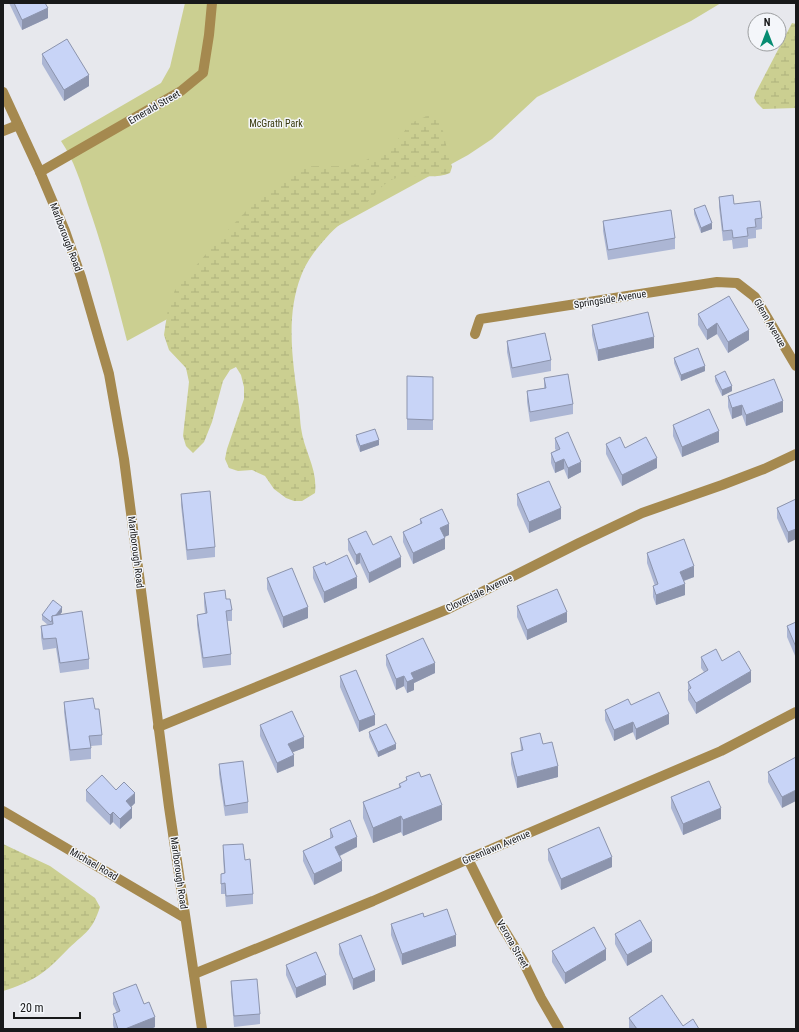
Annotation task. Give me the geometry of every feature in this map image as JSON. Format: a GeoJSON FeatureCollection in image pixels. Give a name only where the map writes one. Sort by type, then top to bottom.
{"type":"FeatureCollection","features":[{"type":"Feature","properties":{"kind":"street","name":"Emerald Street"},"geometry":{"type":"LineString","coordinates":[[40,172],[181,91],[203,73],[212,3]]}},
{"type":"Feature","properties":{"kind":"street","name":"Marlborough Road"},"geometry":{"type":"LineString","coordinates":[[3,92],[40,172],[65,231],[81,278],[109,374],[124,459],[158,727],[202,1029]]}},
{"type":"Feature","properties":{"kind":"street"},"geometry":{"type":"LineString","coordinates":[[3,123],[18,125]]}},
{"type":"Feature","properties":{"kind":"street"},"geometry":{"type":"LineString","coordinates":[[3,131],[18,125]]}},
{"type":"Feature","properties":{"kind":"street","name":"Springside Avenue"},"geometry":{"type":"LineString","coordinates":[[475,334],[480,319],[717,282],[739,284]]}},
{"type":"Feature","properties":{"kind":"street","name":"Glenn Avenue"},"geometry":{"type":"LineString","coordinates":[[739,284],[755,296],[796,366]]}},
{"type":"Feature","properties":{"kind":"street","name":"Cloverdale Avenue"},"geometry":{"type":"LineString","coordinates":[[158,727],[448,609],[572,546],[642,514],[750,474],[796,454]]}},
{"type":"Feature","properties":{"kind":"street","name":"Greenlawn Avenue"},"geometry":{"type":"LineString","coordinates":[[194,974],[374,901],[468,859],[721,751],[796,712]]}},
{"type":"Feature","properties":{"kind":"street","name":"Michael Road"},"geometry":{"type":"LineString","coordinates":[[3,811],[185,918]]}},
{"type":"Feature","properties":{"kind":"street","name":"Verona Street"},"geometry":{"type":"LineString","coordinates":[[468,859],[500,923],[522,959],[541,998],[559,1029]]}},
{"type":"Feature","properties":{"kind":"green space","name":"McGrath Park"},"geometry":{"type":"Polygon","coordinates":[[[185,3],[721,3],[691,21],[537,97],[492,139],[468,155],[127,341],[94,222],[77,172],[61,141],[161,83],[170,67],[185,3]]]}},
{"type":"Feature","properties":{"kind":"green space"},"geometry":{"type":"Polygon","coordinates":[[[792,23],[796,24],[796,108],[763,109],[754,98],[777,52],[787,52],[787,33],[792,23]]]}},
{"type":"Feature","properties":{"kind":"green space"},"geometry":{"type":"Polygon","coordinates":[[[429,115],[438,120],[443,131],[452,167],[450,173],[435,176],[398,177],[387,183],[364,206],[342,222],[319,247],[306,266],[296,292],[292,324],[293,358],[301,428],[313,468],[315,493],[302,501],[294,501],[286,498],[274,489],[265,476],[252,470],[238,471],[229,468],[225,459],[227,449],[244,399],[244,387],[241,375],[236,367],[230,370],[223,381],[212,422],[204,442],[193,453],[186,446],[183,436],[189,382],[186,368],[169,350],[164,335],[168,308],[175,290],[212,247],[246,211],[281,180],[299,167],[349,166],[366,160],[385,151],[399,138],[411,123],[429,115]]]}},
{"type":"Feature","properties":{"kind":"green space"},"geometry":{"type":"Polygon","coordinates":[[[3,844],[50,866],[95,898],[100,907],[88,930],[49,967],[38,976],[18,986],[3,991],[3,844]]]}},
{"type":"Feature","properties":{"kind":"building"},"geometry":{"type":"Polygon","coordinates":[[[14,3],[45,3],[48,8],[22,20],[14,3]]]}},
{"type":"Feature","properties":{"kind":"building"},"geometry":{"type":"Polygon","coordinates":[[[67,39],[89,75],[64,90],[42,54],[67,39]]]}},
{"type":"Feature","properties":{"kind":"building"},"geometry":{"type":"Polygon","coordinates":[[[733,195],[734,204],[760,201],[762,218],[755,219],[756,227],[747,228],[748,236],[733,238],[732,230],[723,231],[719,197],[733,195]]]}},
{"type":"Feature","properties":{"kind":"building"},"geometry":{"type":"Polygon","coordinates":[[[705,205],[712,223],[701,228],[694,209],[705,205]]]}},
{"type":"Feature","properties":{"kind":"building"},"geometry":{"type":"Polygon","coordinates":[[[671,210],[675,238],[608,250],[603,221],[671,210]]]}},
{"type":"Feature","properties":{"kind":"building"},"geometry":{"type":"Polygon","coordinates":[[[729,296],[749,330],[728,342],[717,323],[707,330],[698,314],[729,296]]]}},
{"type":"Feature","properties":{"kind":"building"},"geometry":{"type":"Polygon","coordinates":[[[648,312],[654,337],[598,350],[592,325],[648,312]]]}},
{"type":"Feature","properties":{"kind":"building"},"geometry":{"type":"Polygon","coordinates":[[[545,333],[551,360],[512,368],[507,341],[545,333]]]}},
{"type":"Feature","properties":{"kind":"building"},"geometry":{"type":"Polygon","coordinates":[[[698,348],[705,366],[681,375],[674,358],[698,348]]]}},
{"type":"Feature","properties":{"kind":"building"},"geometry":{"type":"Polygon","coordinates":[[[725,371],[732,386],[722,390],[715,376],[725,371]]]}},
{"type":"Feature","properties":{"kind":"building"},"geometry":{"type":"Polygon","coordinates":[[[568,374],[573,404],[530,412],[527,391],[546,388],[544,378],[568,374]]]}},
{"type":"Feature","properties":{"kind":"building"},"geometry":{"type":"Polygon","coordinates":[[[407,376],[433,377],[433,420],[407,419],[407,376]]]}},
{"type":"Feature","properties":{"kind":"building"},"geometry":{"type":"Polygon","coordinates":[[[774,379],[783,401],[746,415],[742,405],[732,408],[728,396],[774,379]]]}},
{"type":"Feature","properties":{"kind":"building"},"geometry":{"type":"Polygon","coordinates":[[[709,409],[719,431],[682,447],[673,425],[709,409]]]}},
{"type":"Feature","properties":{"kind":"building"},"geometry":{"type":"Polygon","coordinates":[[[375,429],[379,440],[360,446],[356,435],[375,429]]]}},
{"type":"Feature","properties":{"kind":"building"},"geometry":{"type":"Polygon","coordinates":[[[568,432],[581,462],[568,468],[564,459],[555,463],[551,453],[560,449],[555,438],[568,432]]]}},
{"type":"Feature","properties":{"kind":"building"},"geometry":{"type":"Polygon","coordinates":[[[620,437],[625,448],[646,437],[657,458],[622,475],[606,444],[620,437]]]}},
{"type":"Feature","properties":{"kind":"building"},"geometry":{"type":"Polygon","coordinates":[[[549,481],[561,508],[529,522],[517,494],[549,481]]]}},
{"type":"Feature","properties":{"kind":"building"},"geometry":{"type":"Polygon","coordinates":[[[210,491],[215,547],[187,550],[181,494],[210,491]]]}},
{"type":"Feature","properties":{"kind":"building"},"geometry":{"type":"Polygon","coordinates":[[[796,499],[796,529],[788,532],[777,508],[796,499]]]}},
{"type":"Feature","properties":{"kind":"building"},"geometry":{"type":"Polygon","coordinates":[[[442,509],[449,524],[440,528],[445,538],[413,553],[403,532],[422,523],[420,519],[442,509]]]}},
{"type":"Feature","properties":{"kind":"building"},"geometry":{"type":"Polygon","coordinates":[[[366,531],[373,545],[391,536],[401,557],[369,573],[360,553],[356,555],[348,539],[366,531]]]}},
{"type":"Feature","properties":{"kind":"building"},"geometry":{"type":"Polygon","coordinates":[[[684,539],[694,566],[680,572],[685,584],[656,595],[653,586],[658,584],[647,553],[684,539]]]}},
{"type":"Feature","properties":{"kind":"building"},"geometry":{"type":"Polygon","coordinates":[[[347,555],[357,577],[324,592],[313,567],[325,562],[326,565],[347,555]]]}},
{"type":"Feature","properties":{"kind":"building"},"geometry":{"type":"Polygon","coordinates":[[[292,568],[308,607],[283,617],[267,578],[292,568]]]}},
{"type":"Feature","properties":{"kind":"building"},"geometry":{"type":"Polygon","coordinates":[[[557,589],[567,612],[527,630],[517,606],[557,589]]]}},
{"type":"Feature","properties":{"kind":"building"},"geometry":{"type":"Polygon","coordinates":[[[225,590],[226,599],[230,599],[232,610],[226,611],[231,654],[203,658],[197,615],[207,613],[204,593],[225,590]]]}},
{"type":"Feature","properties":{"kind":"building"},"geometry":{"type":"Polygon","coordinates":[[[53,600],[62,607],[56,615],[52,616],[51,622],[42,615],[53,600]]]}},
{"type":"Feature","properties":{"kind":"building"},"geometry":{"type":"Polygon","coordinates":[[[82,611],[89,659],[60,663],[56,638],[43,639],[41,626],[53,624],[52,616],[82,611]]]}},
{"type":"Feature","properties":{"kind":"building"},"geometry":{"type":"Polygon","coordinates":[[[796,622],[796,647],[787,626],[796,622]]]}},
{"type":"Feature","properties":{"kind":"building"},"geometry":{"type":"Polygon","coordinates":[[[423,638],[435,663],[411,673],[414,679],[407,682],[404,676],[396,679],[386,655],[423,638]]]}},
{"type":"Feature","properties":{"kind":"building"},"geometry":{"type":"Polygon","coordinates":[[[716,649],[722,661],[739,651],[751,671],[696,703],[688,690],[691,688],[688,682],[708,670],[701,657],[716,649]]]}},
{"type":"Feature","properties":{"kind":"building"},"geometry":{"type":"Polygon","coordinates":[[[356,670],[375,715],[359,721],[340,676],[356,670]]]}},
{"type":"Feature","properties":{"kind":"building"},"geometry":{"type":"Polygon","coordinates":[[[659,692],[669,714],[636,729],[633,722],[614,730],[605,710],[628,699],[631,705],[659,692]]]}},
{"type":"Feature","properties":{"kind":"building"},"geometry":{"type":"Polygon","coordinates":[[[93,698],[95,709],[99,709],[102,735],[89,736],[91,748],[70,750],[64,702],[93,698]]]}},
{"type":"Feature","properties":{"kind":"building"},"geometry":{"type":"Polygon","coordinates":[[[292,711],[304,737],[288,744],[294,755],[277,763],[260,725],[292,711]]]}},
{"type":"Feature","properties":{"kind":"building"},"geometry":{"type":"Polygon","coordinates":[[[386,724],[396,744],[378,752],[369,732],[386,724]]]}},
{"type":"Feature","properties":{"kind":"building"},"geometry":{"type":"Polygon","coordinates":[[[540,733],[543,744],[552,742],[558,766],[517,777],[511,753],[523,750],[520,738],[540,733]]]}},
{"type":"Feature","properties":{"kind":"building"},"geometry":{"type":"Polygon","coordinates":[[[796,757],[796,790],[782,797],[768,772],[796,757]]]}},
{"type":"Feature","properties":{"kind":"building"},"geometry":{"type":"Polygon","coordinates":[[[243,761],[248,802],[225,806],[219,764],[243,761]]]}},
{"type":"Feature","properties":{"kind":"building"},"geometry":{"type":"Polygon","coordinates":[[[419,772],[421,777],[430,774],[442,805],[403,820],[401,816],[373,828],[363,802],[401,787],[399,784],[407,780],[406,777],[419,772]]]}},
{"type":"Feature","properties":{"kind":"building"},"geometry":{"type":"Polygon","coordinates":[[[102,775],[116,790],[124,782],[135,793],[126,801],[132,808],[120,819],[113,812],[110,815],[86,790],[102,775]]]}},
{"type":"Feature","properties":{"kind":"building"},"geometry":{"type":"Polygon","coordinates":[[[709,781],[721,808],[683,824],[671,797],[709,781]]]}},
{"type":"Feature","properties":{"kind":"building"},"geometry":{"type":"Polygon","coordinates":[[[350,820],[357,837],[335,847],[342,861],[314,874],[303,851],[333,837],[330,829],[350,820]]]}},
{"type":"Feature","properties":{"kind":"building"},"geometry":{"type":"Polygon","coordinates":[[[599,827],[612,857],[561,879],[548,849],[599,827]]]}},
{"type":"Feature","properties":{"kind":"building"},"geometry":{"type":"Polygon","coordinates":[[[243,844],[245,860],[250,859],[253,894],[226,896],[225,883],[221,884],[221,874],[225,873],[223,845],[243,844]]]}},
{"type":"Feature","properties":{"kind":"building"},"geometry":{"type":"Polygon","coordinates":[[[447,909],[456,935],[402,954],[391,924],[423,913],[424,917],[447,909]]]}},
{"type":"Feature","properties":{"kind":"building"},"geometry":{"type":"Polygon","coordinates":[[[640,920],[652,941],[627,955],[615,934],[640,920]]]}},
{"type":"Feature","properties":{"kind":"building"},"geometry":{"type":"Polygon","coordinates":[[[594,927],[606,949],[565,973],[552,951],[594,927]]]}},
{"type":"Feature","properties":{"kind":"building"},"geometry":{"type":"Polygon","coordinates":[[[361,935],[375,970],[353,979],[339,944],[361,935]]]}},
{"type":"Feature","properties":{"kind":"building"},"geometry":{"type":"Polygon","coordinates":[[[316,952],[326,975],[296,988],[286,965],[316,952]]]}},
{"type":"Feature","properties":{"kind":"building"},"geometry":{"type":"Polygon","coordinates":[[[257,979],[260,1014],[234,1016],[231,981],[257,979]]]}},
{"type":"Feature","properties":{"kind":"building"},"geometry":{"type":"Polygon","coordinates":[[[136,984],[144,1004],[149,1002],[155,1017],[125,1029],[118,1029],[113,1014],[120,1011],[113,993],[136,984]]]}},
{"type":"Feature","properties":{"kind":"building"},"geometry":{"type":"Polygon","coordinates":[[[662,995],[683,1026],[693,1019],[699,1029],[637,1029],[629,1018],[662,995]]]}}]}
